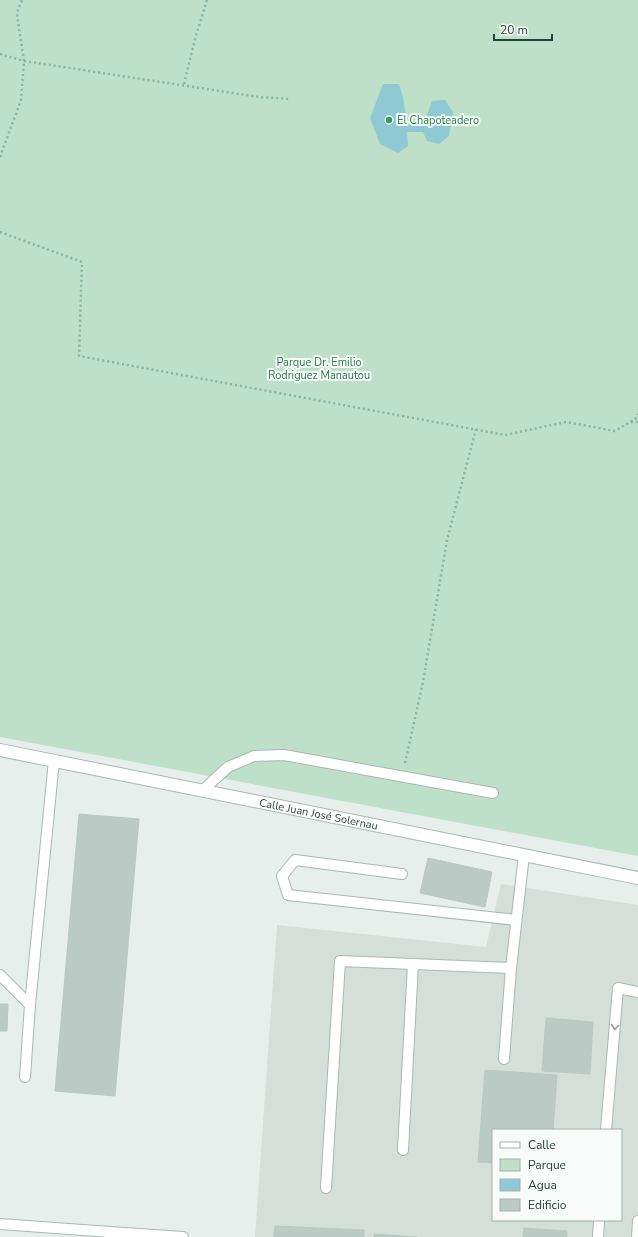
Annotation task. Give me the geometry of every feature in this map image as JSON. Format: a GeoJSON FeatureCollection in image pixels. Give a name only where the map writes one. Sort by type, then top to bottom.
{"type":"FeatureCollection","features":[{"type":"Feature","properties":{"kind":"street","name":"Calle Juan José Solernau"},"geometry":{"type":"LineString","coordinates":[[0,750],[638,878]]}},
{"type":"Feature","properties":{"kind":"lane"},"geometry":{"type":"LineString","coordinates":[[203,790],[228,767],[254,756],[284,755],[493,793]]}},
{"type":"Feature","properties":{"kind":"lane"},"geometry":{"type":"LineString","coordinates":[[25,1077],[30,1005],[54,760]]}},
{"type":"Feature","properties":{"kind":"lane"},"geometry":{"type":"LineString","coordinates":[[504,1059],[511,968],[524,855]]}},
{"type":"Feature","properties":{"kind":"lane"},"geometry":{"type":"LineString","coordinates":[[402,874],[295,860],[282,876],[288,895],[516,920]]}},
{"type":"Feature","properties":{"kind":"lane"},"geometry":{"type":"LineString","coordinates":[[326,1188],[340,961],[511,968]]}},
{"type":"Feature","properties":{"kind":"lane"},"geometry":{"type":"LineString","coordinates":[[403,1150],[413,964]]}},
{"type":"Feature","properties":{"kind":"lane"},"geometry":{"type":"LineString","coordinates":[[0,975],[30,1005]]}},
{"type":"Feature","properties":{"kind":"lane"},"geometry":{"type":"LineString","coordinates":[[606,1129],[618,988],[638,992]]}},
{"type":"Feature","properties":{"kind":"lane"},"geometry":{"type":"LineString","coordinates":[[598,1237],[599,1221]]}},
{"type":"Feature","properties":{"kind":"lane"},"geometry":{"type":"LineString","coordinates":[[637,1237],[638,1221]]}},
{"type":"Feature","properties":{"kind":"lane"},"geometry":{"type":"LineString","coordinates":[[0,1224],[110,1235],[183,1237]]}},
{"type":"Feature","properties":{"kind":"path"},"geometry":{"type":"LineString","coordinates":[[0,157],[21,100],[24,61],[17,12],[22,0]]}},
{"type":"Feature","properties":{"kind":"path"},"geometry":{"type":"LineString","coordinates":[[184,84],[195,39],[207,0]]}},
{"type":"Feature","properties":{"kind":"path"},"geometry":{"type":"LineString","coordinates":[[0,54],[24,61],[184,84],[259,97],[290,99]]}},
{"type":"Feature","properties":{"kind":"path"},"geometry":{"type":"LineString","coordinates":[[0,232],[82,262],[79,356],[505,435],[566,422],[615,431],[635,420],[638,414]]}},
{"type":"Feature","properties":{"kind":"path"},"geometry":{"type":"LineString","coordinates":[[630,422],[638,422]]}},
{"type":"Feature","properties":{"kind":"path"},"geometry":{"type":"LineString","coordinates":[[402,777],[423,682],[447,540],[476,430]]}},
{"type":"Feature","properties":{"kind":"shaded area"},"geometry":{"type":"Polygon","coordinates":[[[501,884],[638,905],[638,1237],[255,1237],[277,925],[486,947],[501,884]]]}},
{"type":"Feature","properties":{"kind":"green space","name":"Parque Dr. Emilio Rodriguez Manautou"},"geometry":{"type":"Polygon","coordinates":[[[0,0],[638,0],[638,856],[0,737],[0,0]]]}},
{"type":"Feature","properties":{"kind":"water","name":"El Chapoteadero"},"geometry":{"type":"Polygon","coordinates":[[[383,84],[399,84],[403,97],[407,122],[424,123],[432,101],[445,100],[453,112],[449,136],[439,144],[427,141],[423,132],[407,132],[408,146],[398,153],[380,144],[370,118],[383,84]]]}},
{"type":"Feature","properties":{"kind":"building"},"geometry":{"type":"Polygon","coordinates":[[[79,814],[139,819],[115,1096],[55,1091],[79,814]]]}},
{"type":"Feature","properties":{"kind":"building"},"geometry":{"type":"Polygon","coordinates":[[[428,858],[492,872],[485,907],[420,893],[428,858]]]}},
{"type":"Feature","properties":{"kind":"building"},"geometry":{"type":"Polygon","coordinates":[[[0,1004],[8,1004],[7,1031],[0,1031],[0,1004]]]}},
{"type":"Feature","properties":{"kind":"building"},"geometry":{"type":"Polygon","coordinates":[[[546,1018],[593,1022],[590,1074],[542,1071],[546,1018]]]}},
{"type":"Feature","properties":{"kind":"building"},"geometry":{"type":"Polygon","coordinates":[[[485,1070],[557,1075],[553,1129],[492,1129],[492,1163],[478,1162],[485,1070]]]}},
{"type":"Feature","properties":{"kind":"building"},"geometry":{"type":"Polygon","coordinates":[[[275,1226],[364,1230],[364,1237],[274,1237],[275,1226]]]}},
{"type":"Feature","properties":{"kind":"building"},"geometry":{"type":"Polygon","coordinates":[[[524,1228],[567,1231],[567,1237],[523,1237],[524,1228]]]}},
{"type":"Feature","properties":{"kind":"building"},"geometry":{"type":"Polygon","coordinates":[[[374,1234],[417,1237],[374,1237],[374,1234]]]}},
{"type":"Feature","properties":{"kind":"place","name":"El Chapoteadero"},"geometry":{"type":"Point","coordinates":[389,120]}}]}
